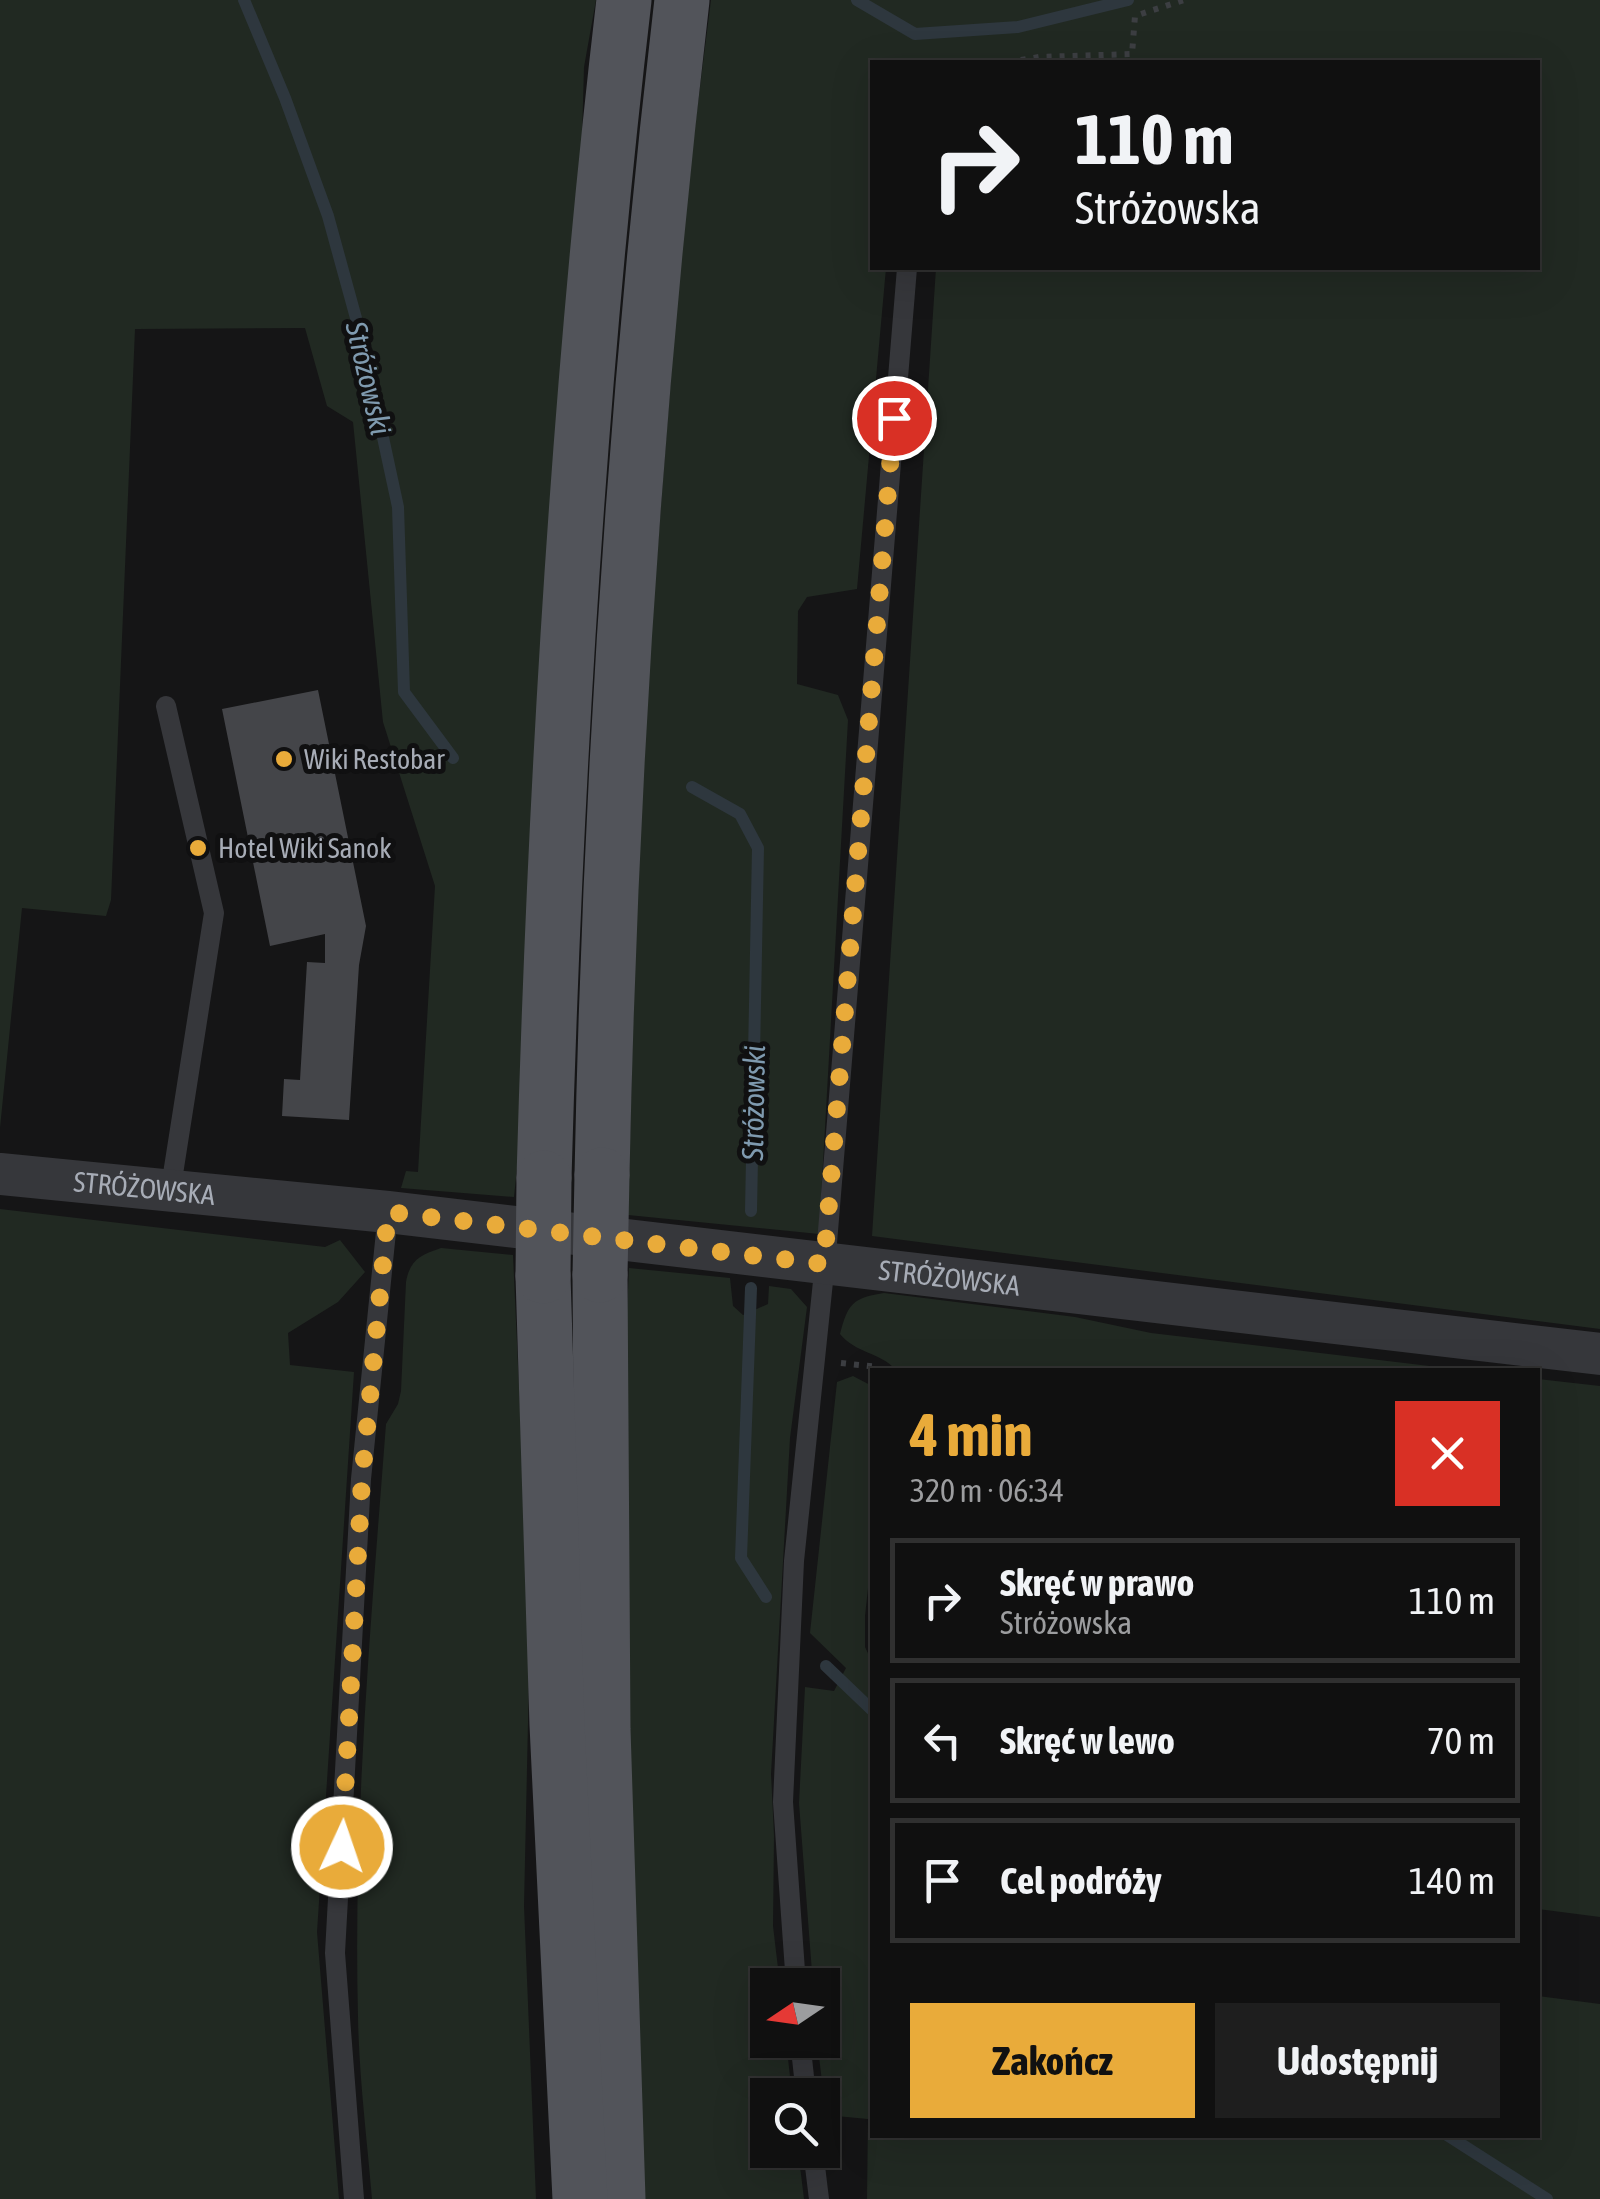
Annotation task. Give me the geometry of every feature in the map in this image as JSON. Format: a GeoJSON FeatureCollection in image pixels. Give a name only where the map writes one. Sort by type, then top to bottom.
{"type":"FeatureCollection","features":[{"type":"Feature","properties":{"kind":"main road"},"geometry":{"type":"LineString","coordinates":[[580,2199],[558,1763],[543,1276],[544,1178],[553,883],[569,588],[591,312],[624,0]]}},
{"type":"Feature","properties":{"kind":"main road"},"geometry":{"type":"LineString","coordinates":[[618,2199],[603,1710],[600,1275],[609,918],[623,647],[650,295],[682,0]]}},
{"type":"Feature","properties":{"kind":"street","name":"STRÓŻOWSKA"},"geometry":{"type":"LineString","coordinates":[[0,1174],[388,1212],[1600,1354]]}},
{"type":"Feature","properties":{"kind":"lane"},"geometry":{"type":"LineString","coordinates":[[795,1968],[782,1802],[794,1562],[824,1264],[906,270]]}},
{"type":"Feature","properties":{"kind":"lane"},"geometry":{"type":"LineString","coordinates":[[166,706],[214,913],[170,1193]]}},
{"type":"Feature","properties":{"kind":"lane"},"geometry":{"type":"LineString","coordinates":[[354,2199],[336,1953],[362,1479],[388,1212]]}},
{"type":"Feature","properties":{"kind":"lane"},"geometry":{"type":"LineString","coordinates":[[815,2168],[819,2199]]}},
{"type":"Feature","properties":{"kind":"path"},"geometry":{"type":"LineString","coordinates":[[1023,60],[1132,54],[1135,16],[1184,0]]}},
{"type":"Feature","properties":{"kind":"shaded area"},"geometry":{"type":"Polygon","coordinates":[[[0,0],[596,0],[584,67],[581,174],[524,1100],[514,1197],[401,1188],[406,1171],[418,1172],[435,886],[383,722],[353,422],[327,406],[305,328],[135,329],[111,900],[106,916],[22,908],[0,1128],[0,0]]]}},
{"type":"Feature","properties":{"kind":"shaded area"},"geometry":{"type":"Polygon","coordinates":[[[711,0],[1600,0],[1600,1329],[872,1236],[936,270],[1540,270],[1540,60],[870,60],[870,270],[886,270],[857,589],[807,597],[798,611],[797,684],[838,695],[848,720],[819,1234],[628,1215],[639,789],[683,221],[711,0]]]}},
{"type":"Feature","properties":{"kind":"shaded area"},"geometry":{"type":"Polygon","coordinates":[[[0,1209],[325,1247],[340,1240],[365,1272],[338,1302],[288,1333],[290,1365],[354,1372],[317,1932],[339,2199],[0,2199],[0,1209]]]}},
{"type":"Feature","properties":{"kind":"shaded area"},"geometry":{"type":"Polygon","coordinates":[[[441,1248],[513,1255],[530,1631],[524,1906],[536,2199],[372,2199],[358,2017],[364,1720],[386,1424],[401,1391],[406,1282],[417,1259],[441,1248]]]}},
{"type":"Feature","properties":{"kind":"shaded area"},"geometry":{"type":"Polygon","coordinates":[[[629,1268],[730,1278],[733,1306],[743,1315],[768,1304],[769,1286],[791,1289],[807,1307],[790,1438],[771,1774],[773,1926],[778,1968],[750,1968],[750,2058],[788,2058],[790,2078],[750,2078],[750,2168],[800,2168],[804,2199],[644,2199],[624,1617],[624,1384],[629,1268]]]}},
{"type":"Feature","properties":{"kind":"shaded area"},"geometry":{"type":"Polygon","coordinates":[[[884,1293],[1075,1317],[1151,1333],[1446,1368],[894,1368],[840,1334],[853,1304],[884,1293]]]}},
{"type":"Feature","properties":{"kind":"shaded area"},"geometry":{"type":"Polygon","coordinates":[[[853,1376],[870,1385],[870,1570],[865,1647],[870,1658],[870,2138],[1540,2138],[1540,1996],[1600,2004],[1600,2199],[867,2199],[868,2119],[840,2116],[840,2078],[822,2078],[819,2058],[840,2058],[840,1968],[812,1968],[799,1803],[805,1687],[834,1691],[846,1668],[810,1633],[837,1382],[853,1376]]]}},
{"type":"Feature","properties":{"kind":"shaded area"},"geometry":{"type":"Polygon","coordinates":[[[1540,1379],[1600,1386],[1600,1917],[1540,1909],[1540,1379]]]}},
{"type":"Feature","properties":{"kind":"building"},"geometry":{"type":"Polygon","coordinates":[[[318,690],[366,926],[359,965],[349,1120],[282,1116],[284,1079],[300,1080],[307,962],[325,963],[325,934],[270,946],[222,709],[318,690]]]}},
{"type":"Feature","properties":{"kind":"waterway","name":"Stróżowski"},"geometry":{"type":"LineString","coordinates":[[244,0],[328,216],[362,340],[398,507],[404,692],[453,758]]}},
{"type":"Feature","properties":{"kind":"waterway"},"geometry":{"type":"LineString","coordinates":[[857,0],[915,34],[1018,27],[1128,0]]}},
{"type":"Feature","properties":{"kind":"waterway","name":"Stróżowski"},"geometry":{"type":"LineString","coordinates":[[692,787],[740,814],[758,848],[751,1211]]}},
{"type":"Feature","properties":{"kind":"waterway","name":"Stróżowski"},"geometry":{"type":"LineString","coordinates":[[751,1288],[741,1558],[766,1597]]}},
{"type":"Feature","properties":{"kind":"waterway","name":"Stróżowski"},"geometry":{"type":"LineString","coordinates":[[826,1666],[870,1708]]}},
{"type":"Feature","properties":{"kind":"waterway","name":"Stróżowski"},"geometry":{"type":"LineString","coordinates":[[1452,2138],[1547,2199]]}},
{"type":"Feature","properties":{"kind":"place","name":"Wiki Restobar"},"geometry":{"type":"Point","coordinates":[284,759]}},
{"type":"Feature","properties":{"kind":"place","name":"Hotel Wiki Sanok"},"geometry":{"type":"Point","coordinates":[198,848]}},
{"type":"Feature","properties":{"kind":"route"},"geometry":{"type":"LineString","coordinates":[[342,1847],[362,1479],[388,1212],[824,1264],[894,418]]}}]}
